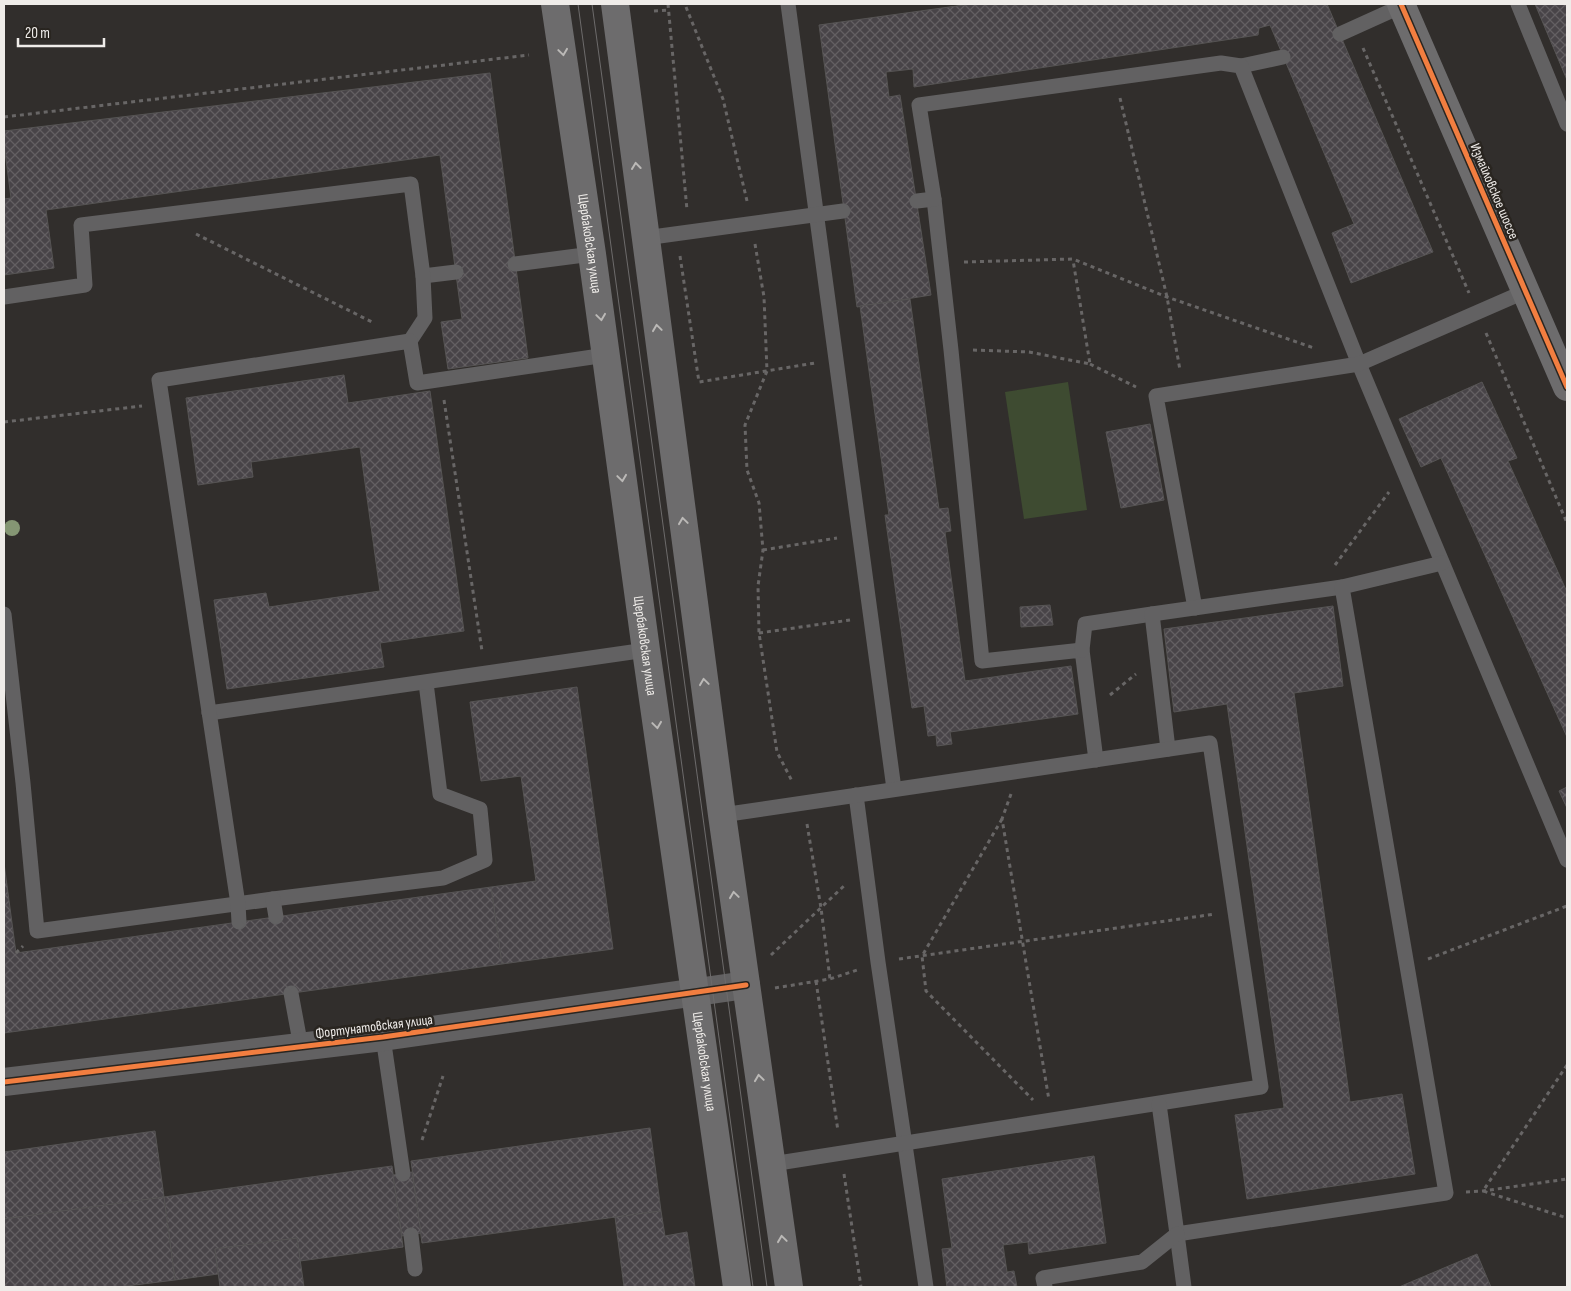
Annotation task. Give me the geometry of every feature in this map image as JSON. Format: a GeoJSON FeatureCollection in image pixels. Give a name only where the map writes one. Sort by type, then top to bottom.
{"type":"FeatureCollection","features":[{"type":"Feature","properties":{"kind":"main road","name":"Щербаковская улица"},"geometry":{"type":"LineString","coordinates":[[555,4],[592,254],[646,650],[737,1287]]}},
{"type":"Feature","properties":{"kind":"main road"},"geometry":{"type":"LineString","coordinates":[[615,4],[722,815],[759,987],[772,1164],[789,1287]]}},
{"type":"Feature","properties":{"kind":"main road","name":"Измайловское шоссе"},"geometry":{"type":"LineString","coordinates":[[1402,5],[1567,387]]}},
{"type":"Feature","properties":{"kind":"street","name":"Фортунатовская улица"},"geometry":{"type":"LineString","coordinates":[[4,1082],[383,1037],[695,992],[759,987]]}},
{"type":"Feature","properties":{"kind":"lane"},"geometry":{"type":"LineString","coordinates":[[788,4],[894,790]]}},
{"type":"Feature","properties":{"kind":"lane"},"geometry":{"type":"LineString","coordinates":[[1518,4],[1567,124]]}},
{"type":"Feature","properties":{"kind":"lane"},"geometry":{"type":"LineString","coordinates":[[1340,34],[1402,5]]}},
{"type":"Feature","properties":{"kind":"lane"},"geometry":{"type":"LineString","coordinates":[[1082,650],[982,661],[934,199],[919,105],[1221,62],[1241,66],[1283,57]]}},
{"type":"Feature","properties":{"kind":"lane"},"geometry":{"type":"LineString","coordinates":[[1241,66],[1359,364],[1567,860]]}},
{"type":"Feature","properties":{"kind":"lane"},"geometry":{"type":"LineString","coordinates":[[4,297],[85,285],[81,225],[411,184],[423,276],[425,318],[410,341],[416,383],[606,355]]}},
{"type":"Feature","properties":{"kind":"lane"},"geometry":{"type":"LineString","coordinates":[[917,201],[934,199]]}},
{"type":"Feature","properties":{"kind":"lane"},"geometry":{"type":"LineString","coordinates":[[645,238],[843,211]]}},
{"type":"Feature","properties":{"kind":"lane"},"geometry":{"type":"LineString","coordinates":[[515,264],[592,254]]}},
{"type":"Feature","properties":{"kind":"lane"},"geometry":{"type":"LineString","coordinates":[[423,276],[456,272]]}},
{"type":"Feature","properties":{"kind":"lane"},"geometry":{"type":"LineString","coordinates":[[1195,608],[1156,396],[1359,364],[1526,291]]}},
{"type":"Feature","properties":{"kind":"lane"},"geometry":{"type":"LineString","coordinates":[[239,922],[238,904],[159,380],[410,341]]}},
{"type":"Feature","properties":{"kind":"lane"},"geometry":{"type":"LineString","coordinates":[[1096,760],[1082,650],[1085,624],[1342,587],[1442,563]]}},
{"type":"Feature","properties":{"kind":"lane"},"geometry":{"type":"LineString","coordinates":[[1045,1287],[1044,1278],[1142,1262],[1177,1234],[1446,1193],[1342,587]]}},
{"type":"Feature","properties":{"kind":"lane"},"geometry":{"type":"LineString","coordinates":[[4,614],[25,800],[37,931],[443,878],[485,860],[480,809],[440,794],[426,683]]}},
{"type":"Feature","properties":{"kind":"lane"},"geometry":{"type":"LineString","coordinates":[[1152,614],[1168,749]]}},
{"type":"Feature","properties":{"kind":"lane"},"geometry":{"type":"LineString","coordinates":[[209,713],[646,650]]}},
{"type":"Feature","properties":{"kind":"lane"},"geometry":{"type":"LineString","coordinates":[[722,815],[1210,743],[1261,1087],[772,1164]]}},
{"type":"Feature","properties":{"kind":"lane"},"geometry":{"type":"LineString","coordinates":[[856,795],[878,962],[926,1287]]}},
{"type":"Feature","properties":{"kind":"lane"},"geometry":{"type":"LineString","coordinates":[[273,899],[276,917]]}},
{"type":"Feature","properties":{"kind":"lane"},"geometry":{"type":"LineString","coordinates":[[291,993],[301,1046]]}},
{"type":"Feature","properties":{"kind":"lane"},"geometry":{"type":"LineString","coordinates":[[383,1037],[402,1174]]}},
{"type":"Feature","properties":{"kind":"lane"},"geometry":{"type":"LineString","coordinates":[[1158,1104],[1184,1287]]}},
{"type":"Feature","properties":{"kind":"lane"},"geometry":{"type":"LineString","coordinates":[[411,1235],[415,1269]]}},
{"type":"Feature","properties":{"kind":"path"},"geometry":{"type":"LineString","coordinates":[[668,4],[683,233],[699,382],[836,360]]}},
{"type":"Feature","properties":{"kind":"path"},"geometry":{"type":"LineString","coordinates":[[686,7],[723,99],[752,224],[764,297],[767,371],[745,425],[747,470],[759,503],[762,550],[758,586],[759,633],[777,752],[803,803],[821,908],[830,979]]}},
{"type":"Feature","properties":{"kind":"path"},"geometry":{"type":"LineString","coordinates":[[654,11],[669,10]]}},
{"type":"Feature","properties":{"kind":"path"},"geometry":{"type":"LineString","coordinates":[[1354,27],[1567,522]]}},
{"type":"Feature","properties":{"kind":"path"},"geometry":{"type":"LineString","coordinates":[[4,117],[529,55]]}},
{"type":"Feature","properties":{"kind":"path"},"geometry":{"type":"LineString","coordinates":[[1116,78],[1167,296],[1184,393]]}},
{"type":"Feature","properties":{"kind":"path"},"geometry":{"type":"LineString","coordinates":[[159,216],[410,341]]}},
{"type":"Feature","properties":{"kind":"path"},"geometry":{"type":"LineString","coordinates":[[940,263],[1073,259],[1167,296],[1359,364]]}},
{"type":"Feature","properties":{"kind":"path"},"geometry":{"type":"LineString","coordinates":[[1073,259],[1090,364]]}},
{"type":"Feature","properties":{"kind":"path"},"geometry":{"type":"LineString","coordinates":[[951,350],[1030,352],[1090,364],[1156,396]]}},
{"type":"Feature","properties":{"kind":"path"},"geometry":{"type":"LineString","coordinates":[[441,379],[485,674]]}},
{"type":"Feature","properties":{"kind":"path"},"geometry":{"type":"LineString","coordinates":[[4,422],[162,404]]}},
{"type":"Feature","properties":{"kind":"path"},"geometry":{"type":"LineString","coordinates":[[1316,591],[1404,471]]}},
{"type":"Feature","properties":{"kind":"path"},"geometry":{"type":"LineString","coordinates":[[762,550],[860,534]]}},
{"type":"Feature","properties":{"kind":"path"},"geometry":{"type":"LineString","coordinates":[[759,633],[870,617]]}},
{"type":"Feature","properties":{"kind":"path"},"geometry":{"type":"LineString","coordinates":[[1089,710],[1157,658]]}},
{"type":"Feature","properties":{"kind":"path"},"geometry":{"type":"LineString","coordinates":[[1020,771],[1002,818],[922,956],[926,991],[1052,1120]]}},
{"type":"Feature","properties":{"kind":"path"},"geometry":{"type":"LineString","coordinates":[[1002,818],[1052,1120]]}},
{"type":"Feature","properties":{"kind":"path"},"geometry":{"type":"LineString","coordinates":[[767,958],[865,867]]}},
{"type":"Feature","properties":{"kind":"path"},"geometry":{"type":"LineString","coordinates":[[1407,967],[1567,906]]}},
{"type":"Feature","properties":{"kind":"path"},"geometry":{"type":"LineString","coordinates":[[759,987],[830,979],[878,962],[1235,911]]}},
{"type":"Feature","properties":{"kind":"path"},"geometry":{"type":"LineString","coordinates":[[1483,1191],[1567,1065]]}},
{"type":"Feature","properties":{"kind":"path"},"geometry":{"type":"LineString","coordinates":[[421,1142],[443,1076]]}},
{"type":"Feature","properties":{"kind":"path"},"geometry":{"type":"LineString","coordinates":[[1446,1193],[1483,1191],[1567,1179]]}},
{"type":"Feature","properties":{"kind":"path"},"geometry":{"type":"LineString","coordinates":[[1483,1191],[1567,1218]]}},
{"type":"Feature","properties":{"kind":"green space"},"geometry":{"type":"Polygon","coordinates":[[[1068,382],[1087,510],[1024,519],[1005,392],[1068,382]]]}},
{"type":"Feature","properties":{"kind":"building"},"geometry":{"type":"Polygon","coordinates":[[[971,4],[1327,4],[1433,252],[1351,283],[1332,233],[1354,224],[1270,25],[1259,28],[1258,35],[914,87],[913,69],[886,72],[889,97],[900,95],[931,295],[857,307],[819,25],[971,4]]]}},
{"type":"Feature","properties":{"kind":"building"},"geometry":{"type":"Polygon","coordinates":[[[1535,4],[1567,4],[1567,80],[1535,4]]]}},
{"type":"Feature","properties":{"kind":"building"},"geometry":{"type":"Polygon","coordinates":[[[490,73],[528,358],[448,369],[441,322],[462,319],[440,155],[46,210],[54,268],[4,275],[4,199],[11,198],[4,131],[490,73]]]}},
{"type":"Feature","properties":{"kind":"building"},"geometry":{"type":"Polygon","coordinates":[[[910,299],[939,509],[948,508],[951,531],[945,532],[965,681],[1071,666],[1078,714],[950,732],[952,744],[937,746],[936,735],[928,736],[924,706],[912,708],[885,515],[889,515],[860,306],[910,299]]]}},
{"type":"Feature","properties":{"kind":"building"},"geometry":{"type":"Polygon","coordinates":[[[344,375],[348,403],[430,391],[464,631],[380,643],[384,667],[227,689],[214,600],[266,593],[269,607],[380,591],[360,447],[251,462],[253,477],[198,485],[186,398],[344,375]]]}},
{"type":"Feature","properties":{"kind":"building"},"geometry":{"type":"Polygon","coordinates":[[[1482,382],[1517,458],[1508,461],[1567,592],[1567,737],[1441,458],[1421,467],[1399,419],[1482,382]]]}},
{"type":"Feature","properties":{"kind":"building"},"geometry":{"type":"Polygon","coordinates":[[[1150,424],[1164,500],[1121,508],[1106,432],[1150,424]]]}},
{"type":"Feature","properties":{"kind":"building"},"geometry":{"type":"Polygon","coordinates":[[[1050,605],[1053,625],[1021,627],[1020,607],[1050,605]]]}},
{"type":"Feature","properties":{"kind":"building"},"geometry":{"type":"Polygon","coordinates":[[[1333,606],[1343,686],[1294,693],[1350,1102],[1402,1094],[1415,1174],[1247,1199],[1235,1115],[1284,1108],[1227,704],[1174,712],[1164,629],[1333,606]]]}},
{"type":"Feature","properties":{"kind":"building"},"geometry":{"type":"Polygon","coordinates":[[[577,687],[613,949],[502,964],[491,887],[536,881],[521,776],[481,781],[470,702],[577,687]]]}},
{"type":"Feature","properties":{"kind":"building"},"geometry":{"type":"Polygon","coordinates":[[[1567,787],[1567,808],[1559,791],[1567,787]]]}},
{"type":"Feature","properties":{"kind":"building"},"geometry":{"type":"Polygon","coordinates":[[[4,863],[16,953],[491,887],[502,964],[4,1033],[4,863]]]}},
{"type":"Feature","properties":{"kind":"building"},"geometry":{"type":"Polygon","coordinates":[[[650,1128],[661,1211],[422,1243],[411,1161],[650,1128]]]}},
{"type":"Feature","properties":{"kind":"building"},"geometry":{"type":"Polygon","coordinates":[[[155,1131],[164,1197],[4,1219],[4,1152],[155,1131]]]}},
{"type":"Feature","properties":{"kind":"building"},"geometry":{"type":"Polygon","coordinates":[[[1094,1156],[1106,1243],[1029,1254],[1028,1242],[1003,1245],[1007,1272],[1014,1271],[1017,1287],[947,1287],[942,1249],[952,1248],[942,1179],[1094,1156]]]}},
{"type":"Feature","properties":{"kind":"building"},"geometry":{"type":"Polygon","coordinates":[[[392,1166],[403,1247],[300,1261],[297,1238],[215,1249],[218,1274],[175,1280],[164,1197],[392,1166]]]}},
{"type":"Feature","properties":{"kind":"building"},"geometry":{"type":"Polygon","coordinates":[[[412,1172],[421,1233],[402,1236],[393,1175],[412,1172]]]}},
{"type":"Feature","properties":{"kind":"building"},"geometry":{"type":"Polygon","coordinates":[[[164,1197],[175,1280],[119,1287],[4,1287],[4,1219],[164,1197]]]}},
{"type":"Feature","properties":{"kind":"building"},"geometry":{"type":"Polygon","coordinates":[[[661,1211],[665,1236],[687,1232],[695,1287],[624,1287],[615,1217],[661,1211]]]}},
{"type":"Feature","properties":{"kind":"building"},"geometry":{"type":"Polygon","coordinates":[[[297,1238],[304,1287],[220,1287],[215,1249],[297,1238]]]}},
{"type":"Feature","properties":{"kind":"building"},"geometry":{"type":"Polygon","coordinates":[[[1477,1254],[1491,1287],[1399,1287],[1477,1254]]]}},
{"type":"Feature","properties":{"kind":"tram line"},"geometry":{"type":"LineString","coordinates":[[578,4],[753,1287]]}},
{"type":"Feature","properties":{"kind":"tram line"},"geometry":{"type":"LineString","coordinates":[[592,4],[767,1287]]}},
{"type":"Feature","properties":{"kind":"cycle path"},"geometry":{"type":"LineString","coordinates":[[1401,4],[1567,387]]}},
{"type":"Feature","properties":{"kind":"cycle path"},"geometry":{"type":"LineString","coordinates":[[4,1082],[383,1037],[746,985]]}}]}
